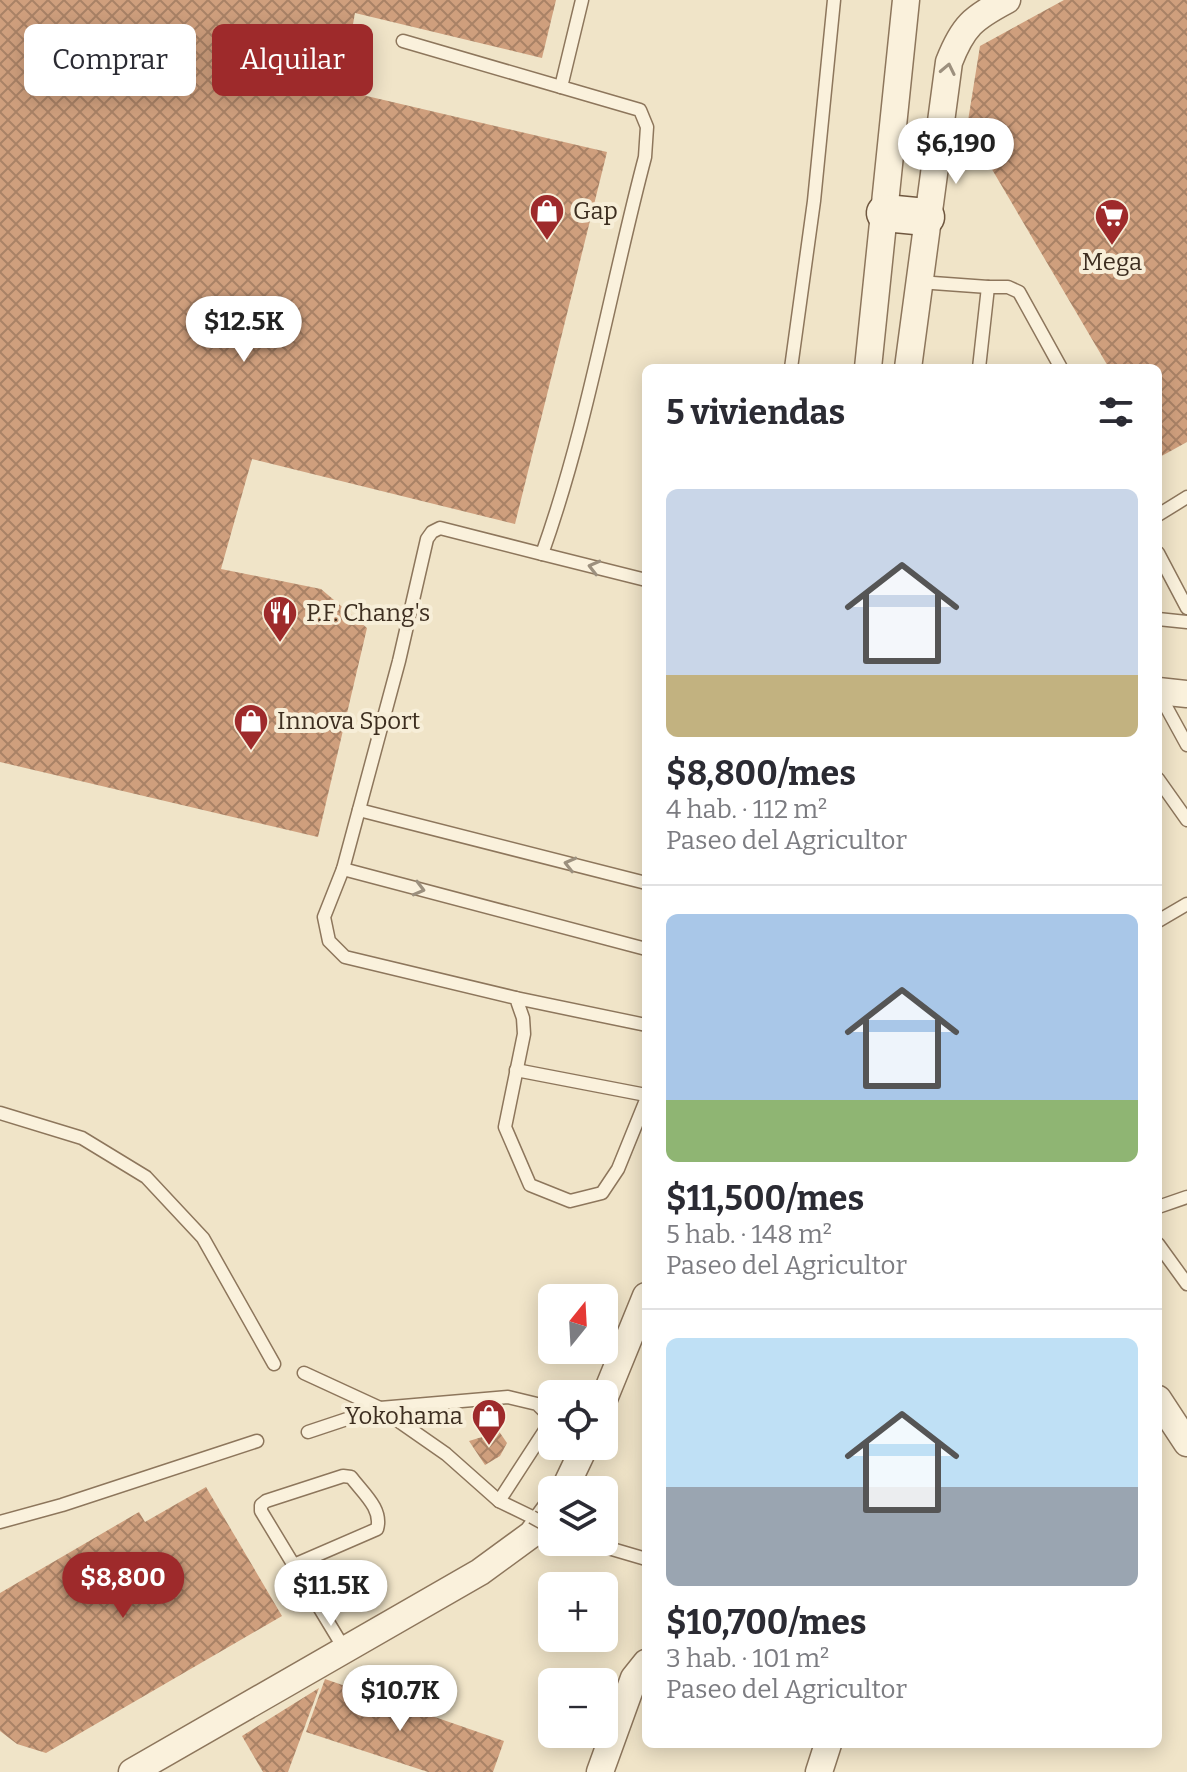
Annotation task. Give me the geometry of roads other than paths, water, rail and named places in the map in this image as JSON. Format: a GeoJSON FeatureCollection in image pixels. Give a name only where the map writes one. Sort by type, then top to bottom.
{"type":"FeatureCollection","features":[{"type":"Feature","properties":{"kind":"street"},"geometry":{"type":"LineString","coordinates":[[868,364],[906,0]]}},
{"type":"Feature","properties":{"kind":"street"},"geometry":{"type":"LineString","coordinates":[[908,364],[949,62],[957,40],[976,17],[1007,0]]}},
{"type":"Feature","properties":{"kind":"street"},"geometry":{"type":"LineString","coordinates":[[885,213],[926,217]]}},
{"type":"Feature","properties":{"kind":"street"},"geometry":{"type":"LineString","coordinates":[[1162,692],[1187,694]]}},
{"type":"Feature","properties":{"kind":"street"},"geometry":{"type":"LineString","coordinates":[[612,1380],[642,1306]]}},
{"type":"Feature","properties":{"kind":"street"},"geometry":{"type":"LineString","coordinates":[[1162,1405],[1187,1443]]}},
{"type":"Feature","properties":{"kind":"street"},"geometry":{"type":"LineString","coordinates":[[143,1769],[480,1572],[532,1534],[538,1521]]}},
{"type":"Feature","properties":{"kind":"street"},"geometry":{"type":"LineString","coordinates":[[600,1772],[634,1678],[642,1668]]}},
{"type":"Feature","properties":{"kind":"street"},"geometry":{"type":"LineString","coordinates":[[819,1772],[827,1748]]}},
{"type":"Feature","properties":{"kind":"lane"},"geometry":{"type":"LineString","coordinates":[[561,87],[582,0]]}},
{"type":"Feature","properties":{"kind":"lane"},"geometry":{"type":"LineString","coordinates":[[792,364],[814,201],[834,0]]}},
{"type":"Feature","properties":{"kind":"lane"},"geometry":{"type":"LineString","coordinates":[[403,41],[640,110],[647,127],[645,157],[577,442],[542,554]]}},
{"type":"Feature","properties":{"kind":"lane"},"geometry":{"type":"LineString","coordinates":[[918,281],[1008,287],[1019,292],[1059,364]]}},
{"type":"Feature","properties":{"kind":"lane"},"geometry":{"type":"LineString","coordinates":[[979,364],[988,287]]}},
{"type":"Feature","properties":{"kind":"lane"},"geometry":{"type":"LineString","coordinates":[[1162,513],[1187,497]]}},
{"type":"Feature","properties":{"kind":"lane"},"geometry":{"type":"LineString","coordinates":[[642,579],[450,530],[440,528],[432,532],[427,539],[399,661],[343,869],[324,917],[329,941],[345,957],[642,1024]]}},
{"type":"Feature","properties":{"kind":"lane"},"geometry":{"type":"LineString","coordinates":[[1162,561],[1187,608]]}},
{"type":"Feature","properties":{"kind":"lane"},"geometry":{"type":"LineString","coordinates":[[1162,619],[1187,622]]}},
{"type":"Feature","properties":{"kind":"lane"},"geometry":{"type":"LineString","coordinates":[[1162,699],[1187,745]]}},
{"type":"Feature","properties":{"kind":"lane"},"geometry":{"type":"LineString","coordinates":[[1162,785],[1187,820]]}},
{"type":"Feature","properties":{"kind":"lane"},"geometry":{"type":"LineString","coordinates":[[359,810],[642,882]]}},
{"type":"Feature","properties":{"kind":"lane"},"geometry":{"type":"LineString","coordinates":[[343,869],[642,948]]}},
{"type":"Feature","properties":{"kind":"lane"},"geometry":{"type":"LineString","coordinates":[[1162,919],[1187,904]]}},
{"type":"Feature","properties":{"kind":"lane"},"geometry":{"type":"LineString","coordinates":[[516,998],[523,1018],[524,1034],[505,1127],[530,1185],[570,1201],[602,1193],[618,1169],[642,1108]]}},
{"type":"Feature","properties":{"kind":"lane"},"geometry":{"type":"LineString","coordinates":[[516,1070],[642,1097]]}},
{"type":"Feature","properties":{"kind":"lane"},"geometry":{"type":"LineString","coordinates":[[0,1113],[82,1138],[146,1177],[203,1238],[274,1364]]}},
{"type":"Feature","properties":{"kind":"lane"},"geometry":{"type":"LineString","coordinates":[[1162,1206],[1187,1197]]}},
{"type":"Feature","properties":{"kind":"lane"},"geometry":{"type":"LineString","coordinates":[[1162,1250],[1187,1284]]}},
{"type":"Feature","properties":{"kind":"lane"},"geometry":{"type":"LineString","coordinates":[[304,1373],[380,1408],[446,1454],[499,1501],[538,1511]]}},
{"type":"Feature","properties":{"kind":"lane"},"geometry":{"type":"LineString","coordinates":[[308,1432],[380,1408],[508,1397],[537,1404],[546,1413],[549,1424],[499,1501]]}},
{"type":"Feature","properties":{"kind":"lane"},"geometry":{"type":"LineString","coordinates":[[0,1522],[76,1501],[257,1441]]}},
{"type":"Feature","properties":{"kind":"lane"},"geometry":{"type":"LineString","coordinates":[[294,1565],[377,1529],[380,1520],[376,1508],[351,1477],[343,1476],[261,1505],[261,1511],[345,1650]]}},
{"type":"Feature","properties":{"kind":"lane"},"geometry":{"type":"LineString","coordinates":[[618,1551],[642,1558]]}},
{"type":"Feature","properties":{"kind":"place","name":"Gap"},"geometry":{"type":"Point","coordinates":[547,242]}},
{"type":"Feature","properties":{"kind":"place","name":"Mega"},"geometry":{"type":"Point","coordinates":[1112,247]}},
{"type":"Feature","properties":{"kind":"place","name":"P.F. Chang's"},"geometry":{"type":"Point","coordinates":[280,644]}},
{"type":"Feature","properties":{"kind":"place","name":"Innova Sport"},"geometry":{"type":"Point","coordinates":[251,752]}},
{"type":"Feature","properties":{"kind":"place","name":"Yokohama"},"geometry":{"type":"Point","coordinates":[489,1447]}}]}
